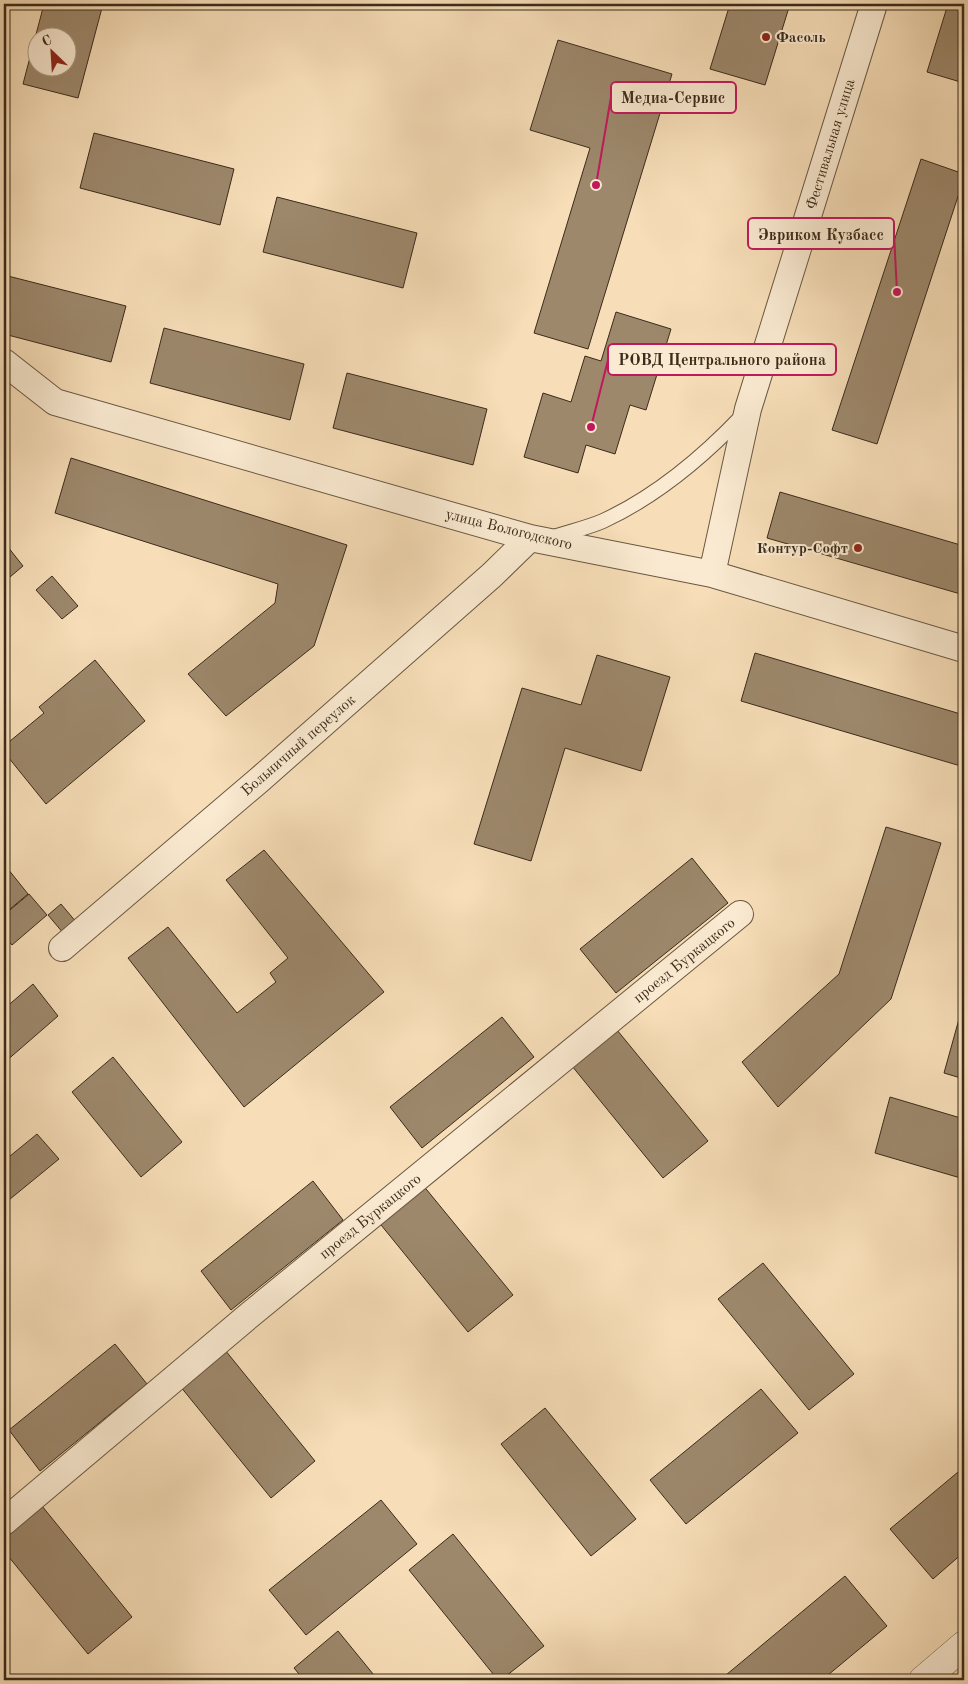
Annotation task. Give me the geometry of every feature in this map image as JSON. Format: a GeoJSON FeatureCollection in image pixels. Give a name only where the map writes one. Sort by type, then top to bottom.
{"type":"FeatureCollection","features":[{"type":"Feature","properties":{"kind":"street","name":"Фестивальная улица"},"geometry":{"type":"LineString","coordinates":[[712,574],[748,409],[874,4]]}},
{"type":"Feature","properties":{"kind":"street","name":"улица Вологодского"},"geometry":{"type":"LineString","coordinates":[[4,362],[55,402],[537,539],[712,574],[964,649]]}},
{"type":"Feature","properties":{"kind":"street","name":"Больничный переулок"},"geometry":{"type":"LineString","coordinates":[[62,948],[272,768],[492,575],[537,539]]}},
{"type":"Feature","properties":{"kind":"street","name":"проезд Буркацкого"},"geometry":{"type":"LineString","coordinates":[[4,1522],[252,1313],[740,914]]}},
{"type":"Feature","properties":{"kind":"street"},"geometry":{"type":"LineString","coordinates":[[923,1680],[964,1645]]}},
{"type":"Feature","properties":{"kind":"lane"},"geometry":{"type":"LineString","coordinates":[[537,539],[602,521],[646,498],[687,466],[748,409]]}},
{"type":"Feature","properties":{"kind":"building"},"geometry":{"type":"Polygon","coordinates":[[[44,4],[103,4],[78,98],[23,84],[28,65],[28,78],[78,78],[78,28],[38,28],[44,4]]]}},
{"type":"Feature","properties":{"kind":"building"},"geometry":{"type":"Polygon","coordinates":[[[730,4],[790,4],[765,85],[710,69],[730,4]]]}},
{"type":"Feature","properties":{"kind":"building"},"geometry":{"type":"Polygon","coordinates":[[[948,4],[964,4],[964,83],[927,72],[948,4]]]}},
{"type":"Feature","properties":{"kind":"building"},"geometry":{"type":"Polygon","coordinates":[[[558,40],[672,74],[588,349],[534,333],[590,148],[530,130],[558,40]]]}},
{"type":"Feature","properties":{"kind":"building"},"geometry":{"type":"Polygon","coordinates":[[[94,133],[234,169],[220,225],[80,188],[94,133]]]}},
{"type":"Feature","properties":{"kind":"building"},"geometry":{"type":"Polygon","coordinates":[[[921,159],[964,174],[964,178],[877,444],[832,430],[921,159]]]}},
{"type":"Feature","properties":{"kind":"building"},"geometry":{"type":"Polygon","coordinates":[[[277,197],[417,233],[403,288],[263,252],[277,197]]]}},
{"type":"Feature","properties":{"kind":"building"},"geometry":{"type":"Polygon","coordinates":[[[4,275],[126,306],[111,362],[4,334],[4,275]]]}},
{"type":"Feature","properties":{"kind":"building"},"geometry":{"type":"Polygon","coordinates":[[[616,312],[671,329],[646,410],[630,405],[615,454],[586,445],[578,473],[524,457],[543,393],[571,402],[585,356],[601,361],[616,312]]]}},
{"type":"Feature","properties":{"kind":"building"},"geometry":{"type":"Polygon","coordinates":[[[164,328],[304,364],[290,420],[150,383],[164,328]]]}},
{"type":"Feature","properties":{"kind":"building"},"geometry":{"type":"Polygon","coordinates":[[[347,373],[487,409],[473,465],[333,428],[347,373]]]}},
{"type":"Feature","properties":{"kind":"building"},"geometry":{"type":"Polygon","coordinates":[[[71,458],[347,545],[314,646],[226,716],[188,674],[275,603],[278,584],[55,513],[71,458]]]}},
{"type":"Feature","properties":{"kind":"building"},"geometry":{"type":"Polygon","coordinates":[[[780,492],[964,546],[964,595],[767,538],[780,492]]]}},
{"type":"Feature","properties":{"kind":"building"},"geometry":{"type":"Polygon","coordinates":[[[4,542],[23,566],[4,582],[4,542]]]}},
{"type":"Feature","properties":{"kind":"building"},"geometry":{"type":"Polygon","coordinates":[[[52,576],[78,606],[62,619],[36,590],[52,576]]]}},
{"type":"Feature","properties":{"kind":"building"},"geometry":{"type":"Polygon","coordinates":[[[755,653],[964,715],[964,767],[741,701],[755,653]]]}},
{"type":"Feature","properties":{"kind":"building"},"geometry":{"type":"Polygon","coordinates":[[[597,655],[670,677],[641,771],[565,748],[531,861],[474,844],[522,688],[581,705],[597,655]]]}},
{"type":"Feature","properties":{"kind":"building"},"geometry":{"type":"Polygon","coordinates":[[[95,660],[145,721],[46,804],[4,752],[4,746],[44,713],[39,707],[95,660]]]}},
{"type":"Feature","properties":{"kind":"building"},"geometry":{"type":"Polygon","coordinates":[[[886,827],[941,843],[891,999],[778,1107],[742,1062],[839,974],[886,827]]]}},
{"type":"Feature","properties":{"kind":"building"},"geometry":{"type":"Polygon","coordinates":[[[264,850],[384,992],[244,1107],[128,958],[168,927],[237,1013],[276,982],[270,973],[288,958],[226,880],[264,850]]]}},
{"type":"Feature","properties":{"kind":"building"},"geometry":{"type":"Polygon","coordinates":[[[692,858],[728,903],[616,993],[580,949],[692,858]]]}},
{"type":"Feature","properties":{"kind":"building"},"geometry":{"type":"Polygon","coordinates":[[[4,864],[28,894],[4,914],[4,864]]]}},
{"type":"Feature","properties":{"kind":"building"},"geometry":{"type":"Polygon","coordinates":[[[29,894],[47,915],[12,945],[4,936],[4,915],[29,894]]]}},
{"type":"Feature","properties":{"kind":"building"},"geometry":{"type":"Polygon","coordinates":[[[61,904],[77,923],[64,934],[48,915],[61,904]]]}},
{"type":"Feature","properties":{"kind":"building"},"geometry":{"type":"Polygon","coordinates":[[[33,984],[58,1016],[5,1062],[4,1009],[33,984]]]}},
{"type":"Feature","properties":{"kind":"building"},"geometry":{"type":"Polygon","coordinates":[[[964,1001],[964,1079],[944,1073],[964,1001]]]}},
{"type":"Feature","properties":{"kind":"building"},"geometry":{"type":"Polygon","coordinates":[[[502,1017],[534,1057],[422,1148],[390,1107],[502,1017]]]}},
{"type":"Feature","properties":{"kind":"building"},"geometry":{"type":"Polygon","coordinates":[[[617,1030],[708,1141],[663,1178],[572,1066],[617,1030]]]}},
{"type":"Feature","properties":{"kind":"building"},"geometry":{"type":"Polygon","coordinates":[[[113,1057],[182,1142],[141,1177],[72,1092],[113,1057]]]}},
{"type":"Feature","properties":{"kind":"building"},"geometry":{"type":"Polygon","coordinates":[[[890,1097],[964,1119],[964,1179],[875,1153],[890,1097]]]}},
{"type":"Feature","properties":{"kind":"building"},"geometry":{"type":"Polygon","coordinates":[[[37,1134],[59,1159],[4,1204],[4,1161],[37,1134]]]}},
{"type":"Feature","properties":{"kind":"building"},"geometry":{"type":"Polygon","coordinates":[[[313,1181],[343,1220],[231,1310],[201,1271],[313,1181]]]}},
{"type":"Feature","properties":{"kind":"building"},"geometry":{"type":"Polygon","coordinates":[[[422,1184],[513,1295],[468,1332],[377,1220],[422,1184]]]}},
{"type":"Feature","properties":{"kind":"building"},"geometry":{"type":"Polygon","coordinates":[[[763,1263],[854,1374],[809,1410],[718,1299],[763,1263]]]}},
{"type":"Feature","properties":{"kind":"building"},"geometry":{"type":"Polygon","coordinates":[[[115,1344],[147,1384],[40,1471],[9,1430],[115,1344]]]}},
{"type":"Feature","properties":{"kind":"building"},"geometry":{"type":"Polygon","coordinates":[[[225,1350],[315,1461],[271,1498],[180,1386],[225,1350]]]}},
{"type":"Feature","properties":{"kind":"building"},"geometry":{"type":"Polygon","coordinates":[[[761,1389],[798,1433],[686,1524],[650,1480],[761,1389]]]}},
{"type":"Feature","properties":{"kind":"building"},"geometry":{"type":"Polygon","coordinates":[[[545,1408],[636,1519],[591,1556],[501,1444],[545,1408]]]}},
{"type":"Feature","properties":{"kind":"building"},"geometry":{"type":"Polygon","coordinates":[[[964,1467],[964,1552],[933,1579],[890,1529],[964,1467]]]}},
{"type":"Feature","properties":{"kind":"building"},"geometry":{"type":"Polygon","coordinates":[[[381,1500],[417,1544],[306,1635],[269,1590],[381,1500]]]}},
{"type":"Feature","properties":{"kind":"building"},"geometry":{"type":"Polygon","coordinates":[[[42,1506],[132,1617],[88,1654],[4,1551],[4,1537],[42,1506]]]}},
{"type":"Feature","properties":{"kind":"building"},"geometry":{"type":"Polygon","coordinates":[[[453,1534],[544,1646],[501,1680],[498,1680],[409,1570],[453,1534]]]}},
{"type":"Feature","properties":{"kind":"building"},"geometry":{"type":"Polygon","coordinates":[[[845,1576],[887,1626],[822,1680],[720,1680],[845,1576]]]}},
{"type":"Feature","properties":{"kind":"building"},"geometry":{"type":"Polygon","coordinates":[[[338,1631],[378,1680],[304,1680],[294,1668],[338,1631]]]}},
{"type":"Feature","properties":{"kind":"place","name":"Фасоль"},"geometry":{"type":"Point","coordinates":[766,37]}},
{"type":"Feature","properties":{"kind":"place","name":"Медиа-Сервис"},"geometry":{"type":"Point","coordinates":[596,185]}},
{"type":"Feature","properties":{"kind":"place","name":"Эвриком Кузбасс"},"geometry":{"type":"Point","coordinates":[897,292]}},
{"type":"Feature","properties":{"kind":"place","name":"РОВД Центрального района"},"geometry":{"type":"Point","coordinates":[591,427]}},
{"type":"Feature","properties":{"kind":"place","name":"Контур-Софт"},"geometry":{"type":"Point","coordinates":[858,548]}}]}
